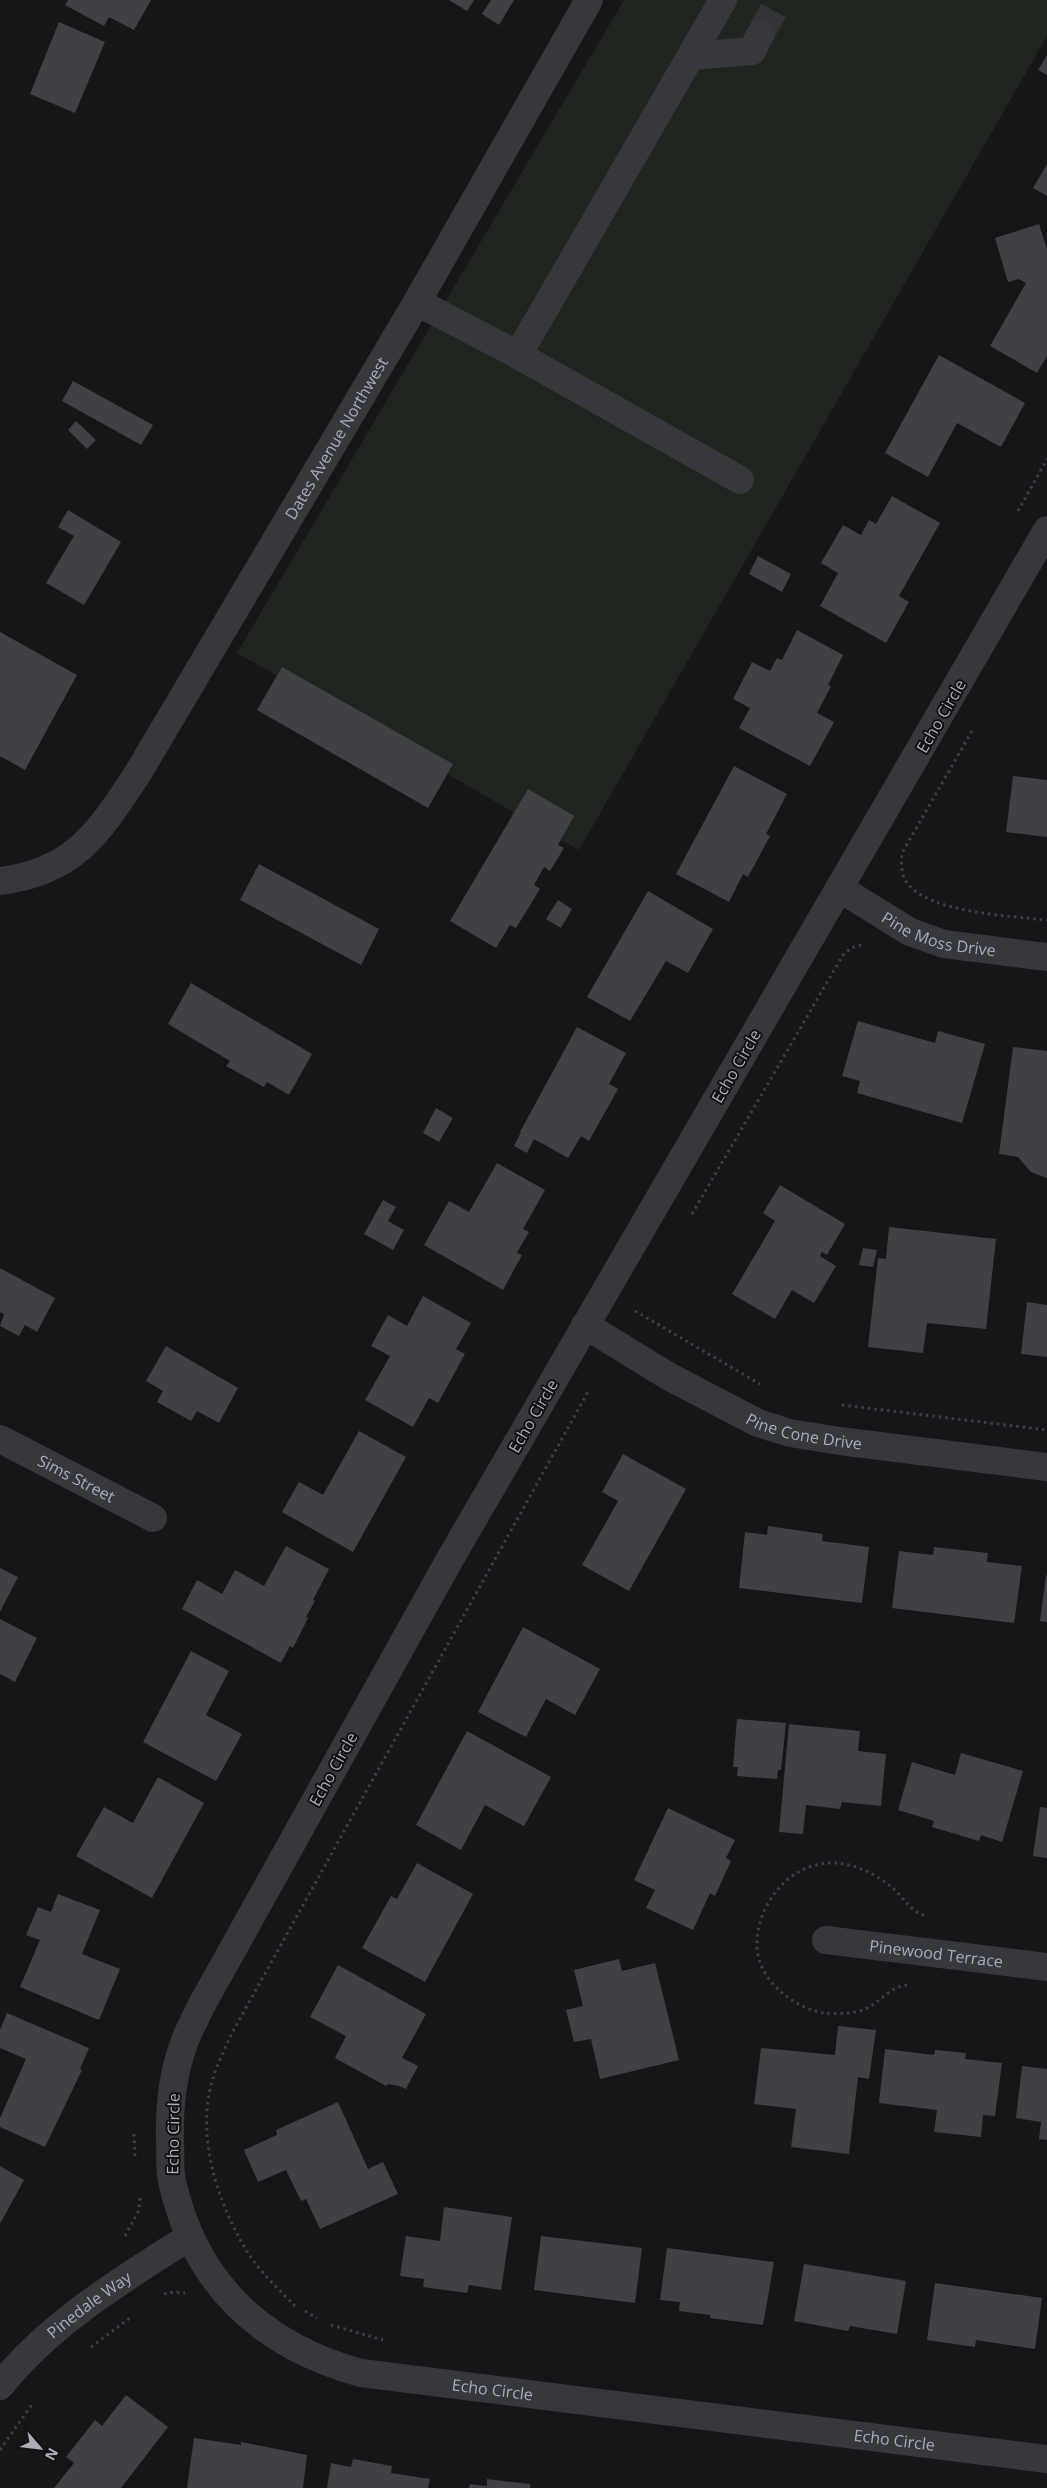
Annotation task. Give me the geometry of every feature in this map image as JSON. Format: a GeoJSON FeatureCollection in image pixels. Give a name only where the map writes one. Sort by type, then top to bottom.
{"type":"FeatureCollection","features":[{"type":"Feature","properties":{"kind":"street","name":"Dates Avenue Northwest"},"geometry":{"type":"LineString","coordinates":[[0,881],[24,878],[65,861],[76,854],[111,815],[138,773],[418,302],[589,0]]}},
{"type":"Feature","properties":{"kind":"street"},"geometry":{"type":"LineString","coordinates":[[518,355],[723,0]]}},
{"type":"Feature","properties":{"kind":"street"},"geometry":{"type":"LineString","coordinates":[[691,56],[752,51],[760,36]]}},
{"type":"Feature","properties":{"kind":"street"},"geometry":{"type":"LineString","coordinates":[[418,302],[518,355],[740,480]]}},
{"type":"Feature","properties":{"kind":"street","name":"Echo Circle"},"geometry":{"type":"LineString","coordinates":[[1047,530],[450,1559],[200,2008],[183,2046],[172,2090],[170,2120],[172,2180],[189,2237],[208,2272],[247,2315],[298,2350],[337,2366],[361,2373],[1047,2459]]}},
{"type":"Feature","properties":{"kind":"street","name":"Pine Moss Drive"},"geometry":{"type":"LineString","coordinates":[[839,888],[910,932],[944,944],[1047,957]]}},
{"type":"Feature","properties":{"kind":"street","name":"Pine Cone Drive"},"geometry":{"type":"LineString","coordinates":[[586,1325],[668,1376],[758,1423],[790,1433],[1047,1467]]}},
{"type":"Feature","properties":{"kind":"street","name":"Sims Street"},"geometry":{"type":"LineString","coordinates":[[0,1440],[153,1518]]}},
{"type":"Feature","properties":{"kind":"street","name":"Pinewood Terrace"},"geometry":{"type":"LineString","coordinates":[[826,1940],[1047,1967]]}},
{"type":"Feature","properties":{"kind":"street","name":"Pinedale Way"},"geometry":{"type":"LineString","coordinates":[[0,2386],[33,2350],[98,2296],[189,2237]]}},
{"type":"Feature","properties":{"kind":"path"},"geometry":{"type":"LineString","coordinates":[[974,726],[902,853],[901,867],[906,881],[924,896],[968,911],[1047,920]]}},
{"type":"Feature","properties":{"kind":"path"},"geometry":{"type":"LineString","coordinates":[[690,1218],[843,955],[851,948],[862,944],[871,944]]}},
{"type":"Feature","properties":{"kind":"path"},"geometry":{"type":"LineString","coordinates":[[615,1344],[640,1302]]}},
{"type":"Feature","properties":{"kind":"path"},"geometry":{"type":"LineString","coordinates":[[635,1311],[765,1387]]}},
{"type":"Feature","properties":{"kind":"path"},"geometry":{"type":"LineString","coordinates":[[320,2319],[296,2306],[274,2285],[241,2242],[210,2160],[206,2132],[209,2094],[232,2033],[591,1387]]}},
{"type":"Feature","properties":{"kind":"path"},"geometry":{"type":"LineString","coordinates":[[837,1405],[1047,1430]]}},
{"type":"Feature","properties":{"kind":"path"},"geometry":{"type":"LineString","coordinates":[[328,2323],[392,2342]]}},
{"type":"Feature","properties":{"kind":"shaded area"},"geometry":{"type":"Polygon","coordinates":[[[624,0],[1047,0],[1047,36],[579,850],[237,653],[624,0]]]}},
{"type":"Feature","properties":{"kind":"building"},"geometry":{"type":"Polygon","coordinates":[[[68,0],[151,0],[134,30],[109,17],[104,26],[65,5],[68,0]]]}},
{"type":"Feature","properties":{"kind":"building"},"geometry":{"type":"Polygon","coordinates":[[[449,0],[474,0],[467,11],[449,0]]]}},
{"type":"Feature","properties":{"kind":"building"},"geometry":{"type":"Polygon","coordinates":[[[491,0],[514,0],[499,25],[482,14],[491,0]]]}},
{"type":"Feature","properties":{"kind":"building"},"geometry":{"type":"Polygon","coordinates":[[[59,22],[105,42],[75,113],[30,94],[59,22]]]}},
{"type":"Feature","properties":{"kind":"building"},"geometry":{"type":"Polygon","coordinates":[[[1047,55],[1047,75],[1038,70],[1047,55]]]}},
{"type":"Feature","properties":{"kind":"building"},"geometry":{"type":"Polygon","coordinates":[[[1047,164],[1047,196],[1033,188],[1047,164]]]}},
{"type":"Feature","properties":{"kind":"building"},"geometry":{"type":"Polygon","coordinates":[[[1039,224],[1047,249],[1047,356],[1037,373],[990,346],[1026,283],[1019,279],[1008,282],[995,238],[1039,224]]]}},
{"type":"Feature","properties":{"kind":"building"},"geometry":{"type":"Polygon","coordinates":[[[939,355],[1025,403],[1001,447],[957,423],[928,477],[885,453],[939,355]]]}},
{"type":"Feature","properties":{"kind":"building"},"geometry":{"type":"Polygon","coordinates":[[[73,381],[153,425],[141,445],[62,401],[73,381]]]}},
{"type":"Feature","properties":{"kind":"building"},"geometry":{"type":"Polygon","coordinates":[[[76,421],[96,440],[87,449],[68,430],[76,421]]]}},
{"type":"Feature","properties":{"kind":"building"},"geometry":{"type":"Polygon","coordinates":[[[892,496],[940,523],[899,596],[909,602],[886,643],[820,606],[838,573],[821,563],[843,525],[861,535],[869,520],[876,524],[892,496]]]}},
{"type":"Feature","properties":{"kind":"building"},"geometry":{"type":"Polygon","coordinates":[[[68,510],[121,542],[84,605],[46,583],[74,536],[58,527],[68,510]]]}},
{"type":"Feature","properties":{"kind":"building"},"geometry":{"type":"Polygon","coordinates":[[[758,556],[791,574],[782,592],[749,574],[758,556]]]}},
{"type":"Feature","properties":{"kind":"building"},"geometry":{"type":"Polygon","coordinates":[[[797,630],[843,655],[828,685],[831,686],[817,713],[834,722],[810,766],[739,728],[750,708],[733,699],[752,662],[770,671],[777,658],[782,660],[797,630]]]}},
{"type":"Feature","properties":{"kind":"building"},"geometry":{"type":"Polygon","coordinates":[[[0,632],[77,675],[25,770],[0,756],[0,632]]]}},
{"type":"Feature","properties":{"kind":"building"},"geometry":{"type":"Polygon","coordinates":[[[282,667],[453,764],[428,808],[257,710],[282,667]]]}},
{"type":"Feature","properties":{"kind":"building"},"geometry":{"type":"Polygon","coordinates":[[[734,766],[787,794],[766,834],[770,836],[748,877],[743,874],[729,902],[676,874],[734,766]]]}},
{"type":"Feature","properties":{"kind":"building"},"geometry":{"type":"Polygon","coordinates":[[[1013,776],[1047,780],[1047,837],[1006,832],[1013,776]]]}},
{"type":"Feature","properties":{"kind":"building"},"geometry":{"type":"Polygon","coordinates":[[[528,789],[574,816],[558,845],[564,848],[550,871],[544,867],[534,885],[540,889],[516,928],[510,925],[496,948],[450,921],[528,789]]]}},
{"type":"Feature","properties":{"kind":"building"},"geometry":{"type":"Polygon","coordinates":[[[259,864],[379,929],[361,965],[240,900],[259,864]]]}},
{"type":"Feature","properties":{"kind":"building"},"geometry":{"type":"Polygon","coordinates":[[[648,891],[713,929],[688,973],[666,961],[630,1021],[587,997],[648,891]]]}},
{"type":"Feature","properties":{"kind":"building"},"geometry":{"type":"Polygon","coordinates":[[[558,900],[572,909],[561,928],[546,919],[558,900]]]}},
{"type":"Feature","properties":{"kind":"building"},"geometry":{"type":"Polygon","coordinates":[[[191,983],[312,1054],[289,1095],[267,1082],[264,1087],[226,1066],[230,1061],[168,1024],[191,983]]]}},
{"type":"Feature","properties":{"kind":"building"},"geometry":{"type":"Polygon","coordinates":[[[858,1021],[935,1043],[938,1031],[985,1044],[962,1123],[857,1093],[860,1081],[842,1076],[858,1021]]]}},
{"type":"Feature","properties":{"kind":"building"},"geometry":{"type":"Polygon","coordinates":[[[577,1027],[626,1053],[609,1084],[618,1089],[589,1141],[581,1136],[568,1158],[534,1139],[527,1153],[514,1146],[577,1027]]]}},
{"type":"Feature","properties":{"kind":"building"},"geometry":{"type":"Polygon","coordinates":[[[1013,1047],[1047,1051],[1047,1178],[1031,1172],[1018,1157],[999,1154],[1013,1047]]]}},
{"type":"Feature","properties":{"kind":"building"},"geometry":{"type":"Polygon","coordinates":[[[436,1108],[453,1118],[439,1142],[423,1133],[436,1108]]]}},
{"type":"Feature","properties":{"kind":"building"},"geometry":{"type":"Polygon","coordinates":[[[497,1163],[545,1190],[523,1229],[529,1232],[517,1253],[522,1255],[503,1290],[424,1245],[449,1201],[469,1212],[497,1163]]]}},
{"type":"Feature","properties":{"kind":"building"},"geometry":{"type":"Polygon","coordinates":[[[780,1185],[845,1224],[827,1255],[822,1252],[820,1256],[836,1266],[814,1303],[792,1290],[775,1319],[732,1294],[775,1221],[763,1213],[780,1185]]]}},
{"type":"Feature","properties":{"kind":"building"},"geometry":{"type":"Polygon","coordinates":[[[383,1200],[396,1207],[388,1221],[404,1230],[393,1250],[364,1234],[383,1200]]]}},
{"type":"Feature","properties":{"kind":"building"},"geometry":{"type":"Polygon","coordinates":[[[889,1227],[996,1239],[986,1329],[927,1323],[923,1353],[868,1347],[878,1258],[886,1259],[889,1227]]]}},
{"type":"Feature","properties":{"kind":"building"},"geometry":{"type":"Polygon","coordinates":[[[863,1248],[877,1250],[873,1267],[859,1265],[863,1248]]]}},
{"type":"Feature","properties":{"kind":"building"},"geometry":{"type":"Polygon","coordinates":[[[0,1268],[55,1298],[37,1332],[25,1325],[19,1336],[0,1326],[4,1314],[0,1312],[0,1268]]]}},
{"type":"Feature","properties":{"kind":"building"},"geometry":{"type":"Polygon","coordinates":[[[423,1296],[471,1323],[456,1349],[465,1354],[438,1403],[429,1398],[413,1427],[365,1400],[390,1356],[371,1346],[388,1315],[407,1326],[423,1296]]]}},
{"type":"Feature","properties":{"kind":"building"},"geometry":{"type":"Polygon","coordinates":[[[1027,1302],[1047,1305],[1047,1357],[1021,1354],[1027,1302]]]}},
{"type":"Feature","properties":{"kind":"building"},"geometry":{"type":"Polygon","coordinates":[[[166,1346],[238,1388],[219,1423],[197,1411],[191,1421],[157,1402],[163,1391],[146,1381],[166,1346]]]}},
{"type":"Feature","properties":{"kind":"building"},"geometry":{"type":"Polygon","coordinates":[[[359,1431],[406,1457],[353,1552],[282,1512],[299,1482],[323,1495],[359,1431]]]}},
{"type":"Feature","properties":{"kind":"building"},"geometry":{"type":"Polygon","coordinates":[[[623,1454],[686,1489],[629,1591],[582,1565],[618,1501],[602,1492],[623,1454]]]}},
{"type":"Feature","properties":{"kind":"building"},"geometry":{"type":"Polygon","coordinates":[[[768,1526],[823,1534],[822,1541],[869,1547],[862,1603],[739,1588],[745,1532],[767,1535],[768,1526]]]}},
{"type":"Feature","properties":{"kind":"building"},"geometry":{"type":"Polygon","coordinates":[[[286,1546],[329,1569],[313,1600],[315,1601],[306,1617],[308,1618],[293,1648],[290,1646],[281,1663],[182,1609],[197,1580],[222,1594],[235,1570],[264,1586],[286,1546]]]}},
{"type":"Feature","properties":{"kind":"building"},"geometry":{"type":"Polygon","coordinates":[[[934,1547],[988,1553],[987,1562],[1022,1566],[1014,1623],[892,1608],[899,1551],[933,1555],[934,1547]]]}},
{"type":"Feature","properties":{"kind":"building"},"geometry":{"type":"Polygon","coordinates":[[[0,1568],[18,1577],[0,1612],[0,1568]]]}},
{"type":"Feature","properties":{"kind":"building"},"geometry":{"type":"Polygon","coordinates":[[[1047,1576],[1047,1622],[1040,1621],[1047,1576]]]}},
{"type":"Feature","properties":{"kind":"building"},"geometry":{"type":"Polygon","coordinates":[[[0,1619],[37,1638],[15,1682],[0,1674],[0,1619]]]}},
{"type":"Feature","properties":{"kind":"building"},"geometry":{"type":"Polygon","coordinates":[[[523,1627],[600,1669],[575,1715],[546,1699],[526,1737],[478,1712],[523,1627]]]}},
{"type":"Feature","properties":{"kind":"building"},"geometry":{"type":"Polygon","coordinates":[[[191,1651],[229,1671],[206,1715],[242,1734],[216,1781],[143,1742],[191,1651]]]}},
{"type":"Feature","properties":{"kind":"building"},"geometry":{"type":"Polygon","coordinates":[[[737,1719],[786,1723],[781,1770],[778,1770],[777,1779],[737,1776],[738,1767],[733,1767],[737,1719]]]}},
{"type":"Feature","properties":{"kind":"building"},"geometry":{"type":"Polygon","coordinates":[[[789,1724],[860,1731],[858,1751],[886,1754],[881,1806],[842,1802],[840,1809],[806,1805],[803,1834],[779,1832],[789,1724]]]}},
{"type":"Feature","properties":{"kind":"building"},"geometry":{"type":"Polygon","coordinates":[[[467,1731],[551,1777],[524,1826],[485,1805],[461,1850],[416,1825],[467,1731]]]}},
{"type":"Feature","properties":{"kind":"building"},"geometry":{"type":"Polygon","coordinates":[[[961,1753],[1023,1771],[1002,1842],[981,1835],[979,1841],[932,1827],[934,1821],[898,1810],[912,1762],[955,1775],[961,1753]]]}},
{"type":"Feature","properties":{"kind":"building"},"geometry":{"type":"Polygon","coordinates":[[[158,1777],[204,1803],[152,1898],[76,1856],[104,1807],[133,1823],[158,1777]]]}},
{"type":"Feature","properties":{"kind":"building"},"geometry":{"type":"Polygon","coordinates":[[[1040,1807],[1047,1808],[1047,1858],[1033,1856],[1040,1807]]]}},
{"type":"Feature","properties":{"kind":"building"},"geometry":{"type":"Polygon","coordinates":[[[668,1808],[735,1840],[726,1858],[731,1861],[715,1896],[710,1893],[693,1930],[646,1908],[655,1890],[634,1880],[668,1808]]]}},
{"type":"Feature","properties":{"kind":"building"},"geometry":{"type":"Polygon","coordinates":[[[417,1863],[473,1894],[425,1982],[362,1948],[391,1896],[397,1899],[417,1863]]]}},
{"type":"Feature","properties":{"kind":"building"},"geometry":{"type":"Polygon","coordinates":[[[58,1894],[100,1910],[82,1954],[120,1969],[99,2020],[20,1987],[40,1940],[26,1935],[38,1907],[51,1912],[58,1894]]]}},
{"type":"Feature","properties":{"kind":"building"},"geometry":{"type":"Polygon","coordinates":[[[619,1959],[622,1971],[655,1963],[679,2060],[600,2079],[591,2039],[574,2042],[566,2010],[583,2006],[574,1970],[619,1959]]]}},
{"type":"Feature","properties":{"kind":"building"},"geometry":{"type":"Polygon","coordinates":[[[338,1965],[426,2014],[402,2058],[418,2066],[406,2089],[388,2084],[386,2086],[335,2058],[346,2036],[310,2017],[338,1965]]]}},
{"type":"Feature","properties":{"kind":"building"},"geometry":{"type":"Polygon","coordinates":[[[7,2013],[89,2048],[80,2069],[82,2070],[45,2147],[0,2127],[0,2118],[26,2059],[0,2048],[0,2030],[7,2013]]]}},
{"type":"Feature","properties":{"kind":"building"},"geometry":{"type":"Polygon","coordinates":[[[838,2026],[876,2030],[869,2079],[858,2077],[849,2154],[791,2147],[796,2109],[754,2104],[761,2048],[835,2055],[838,2026]]]}},
{"type":"Feature","properties":{"kind":"building"},"geometry":{"type":"Polygon","coordinates":[[[885,2049],[934,2055],[935,2050],[966,2053],[965,2059],[1002,2063],[995,2116],[983,2115],[981,2137],[934,2132],[937,2110],[879,2103],[885,2049]]]}},
{"type":"Feature","properties":{"kind":"building"},"geometry":{"type":"Polygon","coordinates":[[[1022,2066],[1047,2069],[1047,2140],[1039,2139],[1041,2122],[1016,2118],[1022,2066]]]}},
{"type":"Feature","properties":{"kind":"building"},"geometry":{"type":"Polygon","coordinates":[[[338,2102],[368,2169],[383,2162],[398,2194],[320,2229],[306,2199],[301,2201],[286,2170],[258,2182],[244,2150],[277,2135],[276,2130],[338,2102]]]}},
{"type":"Feature","properties":{"kind":"building"},"geometry":{"type":"Polygon","coordinates":[[[0,2166],[24,2180],[0,2224],[0,2166]]]}},
{"type":"Feature","properties":{"kind":"building"},"geometry":{"type":"Polygon","coordinates":[[[444,2207],[512,2217],[501,2290],[469,2285],[467,2293],[423,2287],[424,2279],[400,2276],[406,2236],[440,2241],[444,2207]]]}},
{"type":"Feature","properties":{"kind":"building"},"geometry":{"type":"Polygon","coordinates":[[[541,2236],[642,2248],[635,2303],[534,2290],[541,2236]]]}},
{"type":"Feature","properties":{"kind":"building"},"geometry":{"type":"Polygon","coordinates":[[[667,2248],[774,2262],[763,2325],[710,2318],[710,2315],[679,2311],[680,2302],[660,2300],[667,2248]]]}},
{"type":"Feature","properties":{"kind":"building"},"geometry":{"type":"Polygon","coordinates":[[[804,2264],[906,2281],[897,2334],[850,2326],[848,2331],[794,2321],[804,2264]]]}},
{"type":"Feature","properties":{"kind":"building"},"geometry":{"type":"Polygon","coordinates":[[[935,2283],[1042,2298],[1035,2349],[976,2340],[975,2347],[927,2340],[935,2283]]]}},
{"type":"Feature","properties":{"kind":"building"},"geometry":{"type":"Polygon","coordinates":[[[126,2395],[168,2427],[121,2488],[54,2488],[74,2463],[66,2457],[95,2420],[102,2426],[126,2395]]]}},
{"type":"Feature","properties":{"kind":"building"},"geometry":{"type":"Polygon","coordinates":[[[194,2438],[241,2445],[241,2442],[307,2455],[303,2488],[187,2488],[194,2438]]]}},
{"type":"Feature","properties":{"kind":"building"},"geometry":{"type":"Polygon","coordinates":[[[353,2459],[392,2466],[391,2473],[430,2479],[428,2488],[327,2488],[331,2463],[351,2467],[353,2459]]]}},
{"type":"Feature","properties":{"kind":"building"},"geometry":{"type":"Polygon","coordinates":[[[487,2479],[530,2484],[530,2488],[469,2488],[470,2484],[487,2486],[487,2479]]]}},
{"type":"Feature","properties":{"kind":"tunnel"},"geometry":{"type":"LineString","coordinates":[[760,35],[779,0]]}}]}
